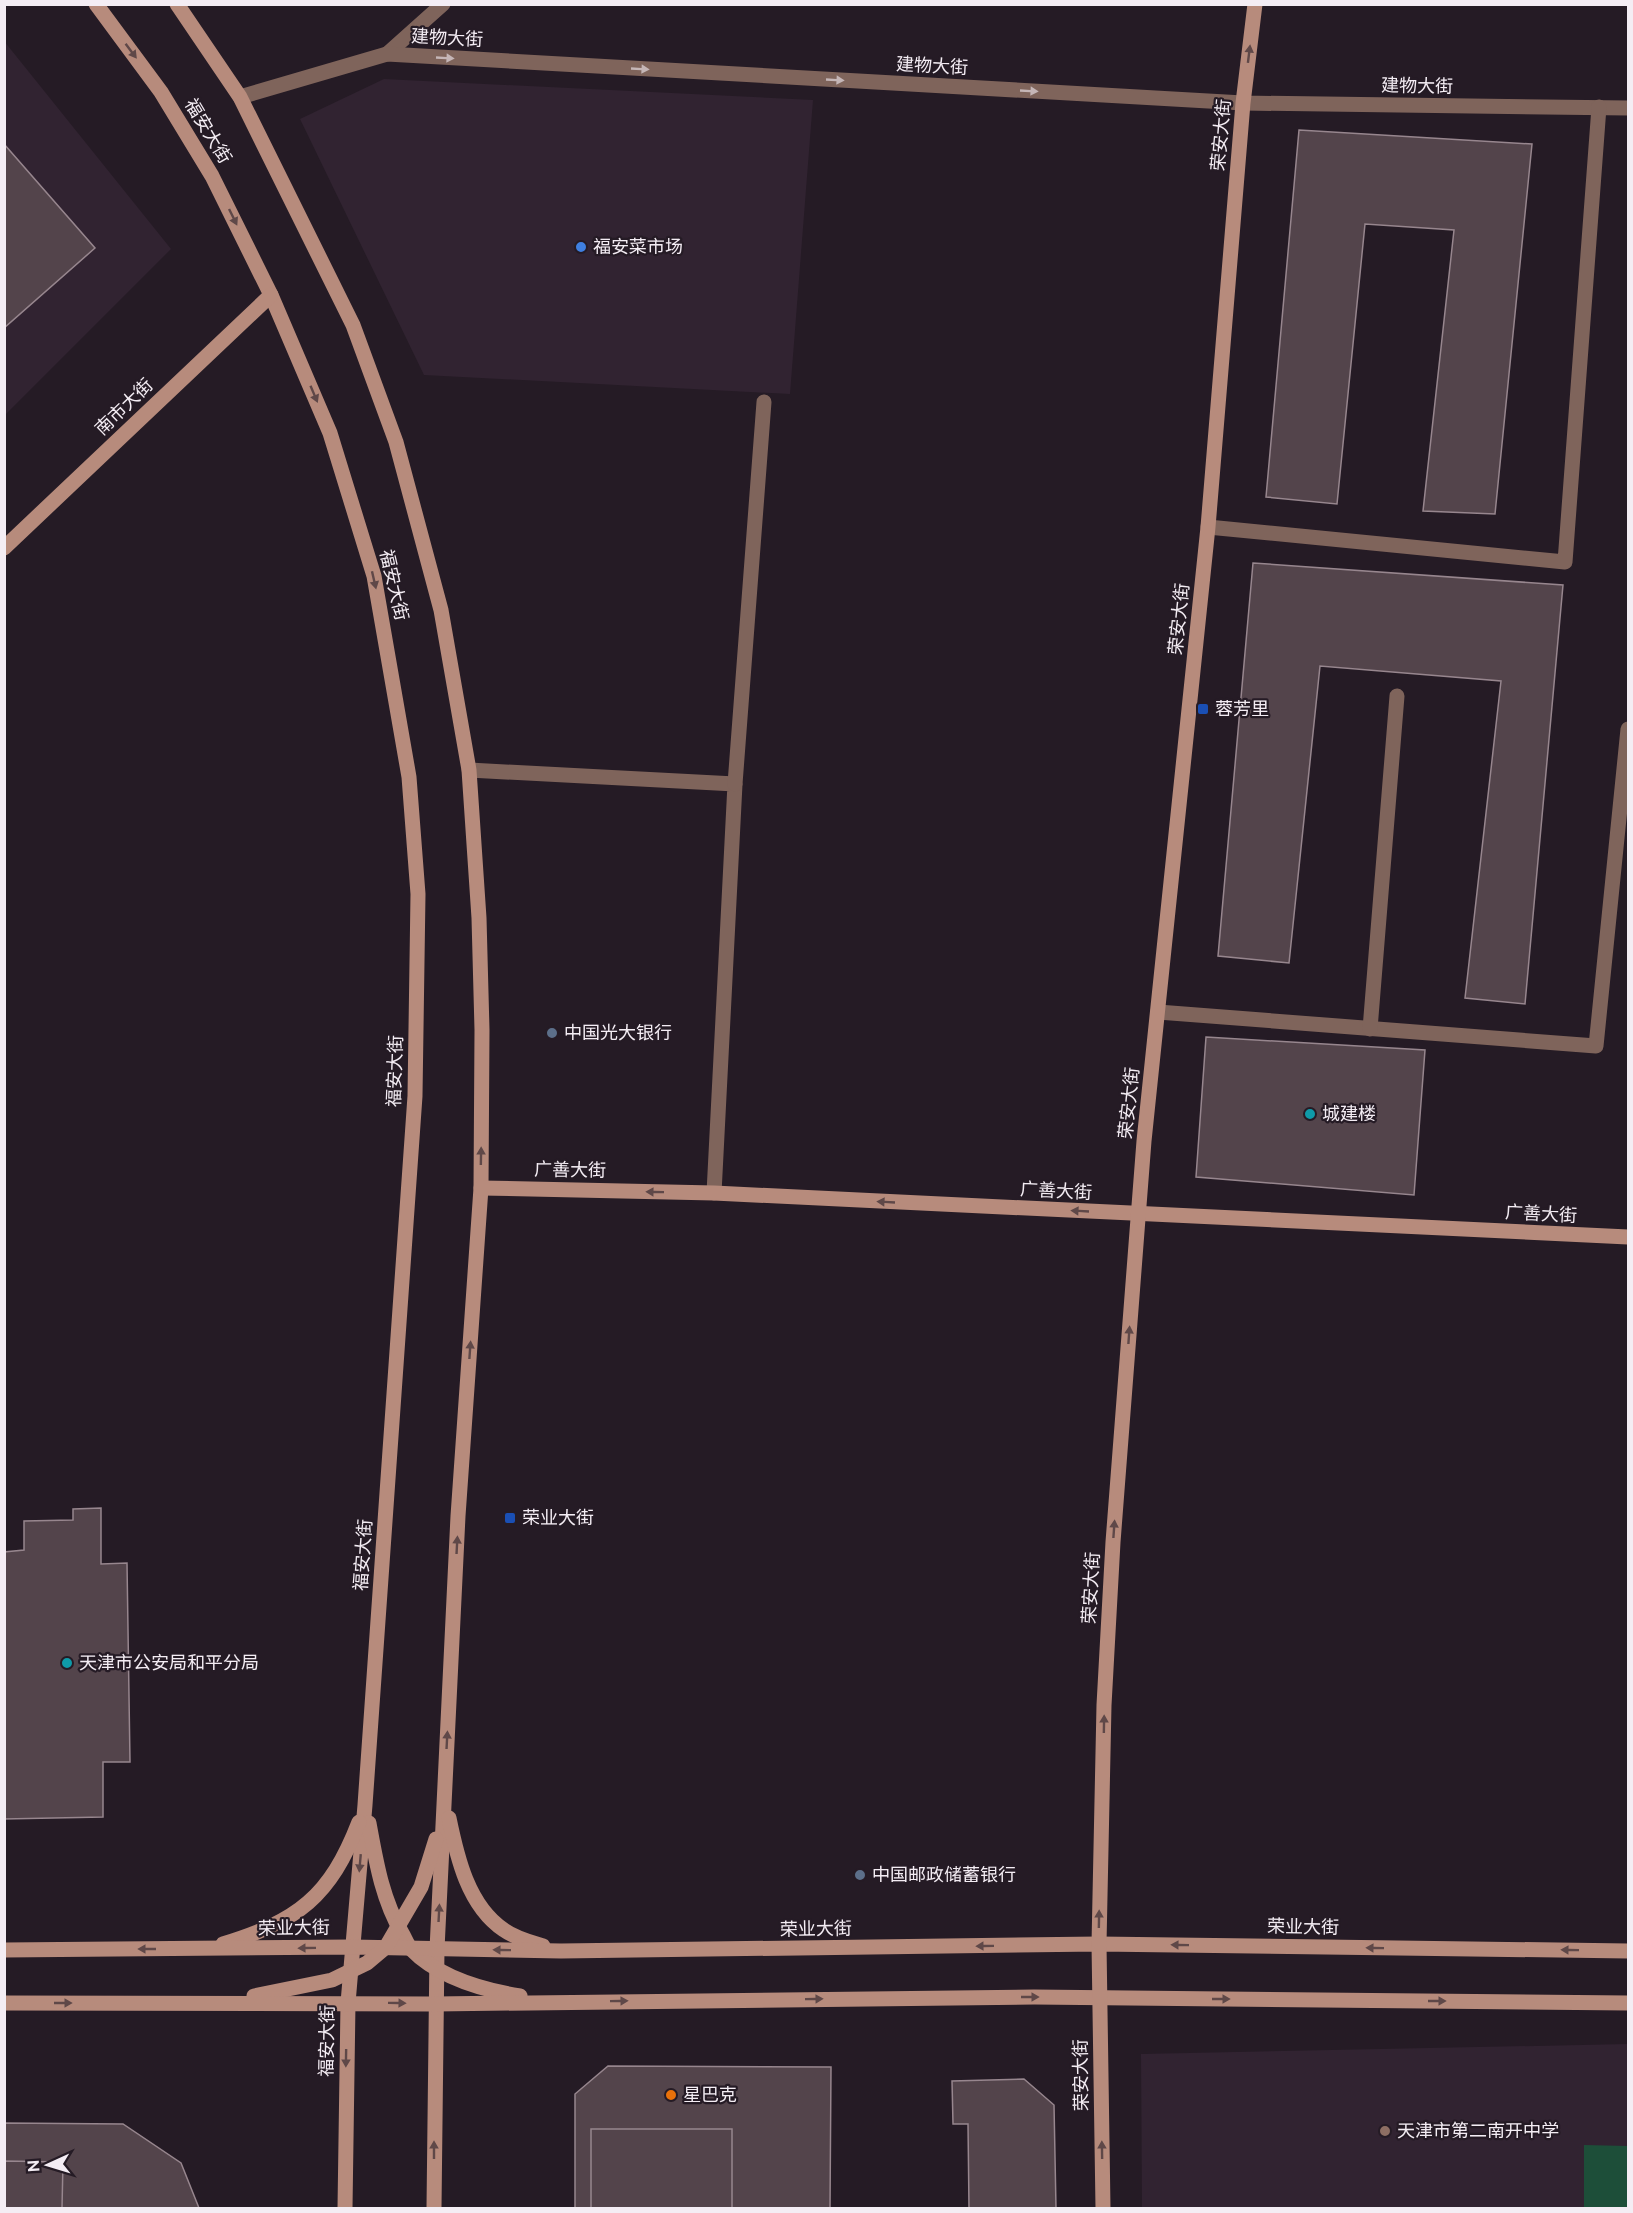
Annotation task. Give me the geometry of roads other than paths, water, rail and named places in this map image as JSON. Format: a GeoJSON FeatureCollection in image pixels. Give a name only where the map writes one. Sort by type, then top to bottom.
{"type":"FeatureCollection","features":[{"type":"Feature","properties":{"kind":"street","name":"福安大街"},"geometry":{"type":"LineString","coordinates":[[96,4],[161,92],[212,176],[271,295],[330,434],[374,576],[409,777],[417,894],[415,1096],[365,1805],[348,2003],[345,2208]]}},
{"type":"Feature","properties":{"kind":"street","name":"福安大街"},"geometry":{"type":"LineString","coordinates":[[177,4],[240,97],[353,325],[396,441],[441,610],[469,770],[481,985],[480,1188],[458,1516],[436,1968],[434,2208]]}},
{"type":"Feature","properties":{"kind":"street"},"geometry":{"type":"LineString","coordinates":[[387,54],[443,4]]}},
{"type":"Feature","properties":{"kind":"street","name":"荣安大街"},"geometry":{"type":"LineString","coordinates":[[1103,2208],[1099,1944],[1104,1705],[1112,1554],[1144,1141],[1208,527],[1243,103],[1255,4]]}},
{"type":"Feature","properties":{"kind":"street","name":"建物大街"},"geometry":{"type":"LineString","coordinates":[[240,97],[387,54],[1243,103],[1629,108]]}},
{"type":"Feature","properties":{"kind":"street"},"geometry":{"type":"LineString","coordinates":[[1208,527],[1565,562],[1599,107]]}},
{"type":"Feature","properties":{"kind":"street","name":"南市大街"},"geometry":{"type":"LineString","coordinates":[[4,548],[271,295]]}},
{"type":"Feature","properties":{"kind":"street"},"geometry":{"type":"LineString","coordinates":[[714,1193],[735,784],[764,402]]}},
{"type":"Feature","properties":{"kind":"street"},"geometry":{"type":"LineString","coordinates":[[1370,1029],[1397,696]]}},
{"type":"Feature","properties":{"kind":"street"},"geometry":{"type":"LineString","coordinates":[[1158,1012],[1596,1046],[1629,729]]}},
{"type":"Feature","properties":{"kind":"street"},"geometry":{"type":"LineString","coordinates":[[469,770],[735,784]]}},
{"type":"Feature","properties":{"kind":"street","name":"广善大街"},"geometry":{"type":"LineString","coordinates":[[480,1188],[714,1193],[1629,1237]]}},
{"type":"Feature","properties":{"kind":"street"},"geometry":{"type":"LineString","coordinates":[[212,2003],[332,1980],[367,1964],[386,1947],[421,1887],[430,1861],[444,1798]]}},
{"type":"Feature","properties":{"kind":"street"},"geometry":{"type":"LineString","coordinates":[[444,1798],[459,1858],[475,1899],[486,1915],[504,1930],[528,1941],[561,1951]]}},
{"type":"Feature","properties":{"kind":"street"},"geometry":{"type":"LineString","coordinates":[[365,1805],[379,1876],[388,1905],[411,1948],[436,1968],[464,1981],[488,1989],[561,2002]]}},
{"type":"Feature","properties":{"kind":"street"},"geometry":{"type":"LineString","coordinates":[[205,1949],[255,1934],[285,1920],[312,1901],[332,1876],[350,1844],[365,1805]]}},
{"type":"Feature","properties":{"kind":"street","name":"荣业大街"},"geometry":{"type":"LineString","coordinates":[[4,1950],[386,1947],[561,1951],[1099,1944],[1629,1951]]}},
{"type":"Feature","properties":{"kind":"street"},"geometry":{"type":"LineString","coordinates":[[4,2003],[435,2004],[1034,1997],[1629,2002]]}},
{"type":"Feature","properties":{"kind":"place","name":"福安菜市场"},"geometry":{"type":"Point","coordinates":[581,247]}},
{"type":"Feature","properties":{"kind":"place","name":"蓉芳里"},"geometry":{"type":"Point","coordinates":[1203,709]}},
{"type":"Feature","properties":{"kind":"place","name":"中国光大银行"},"geometry":{"type":"Point","coordinates":[552,1033]}},
{"type":"Feature","properties":{"kind":"place","name":"城建楼"},"geometry":{"type":"Point","coordinates":[1310,1114]}},
{"type":"Feature","properties":{"kind":"place","name":"荣业大街"},"geometry":{"type":"Point","coordinates":[510,1518]}},
{"type":"Feature","properties":{"kind":"place","name":"天津市公安局和平分局"},"geometry":{"type":"Point","coordinates":[67,1663]}},
{"type":"Feature","properties":{"kind":"place","name":"中国邮政储蓄银行"},"geometry":{"type":"Point","coordinates":[860,1875]}},
{"type":"Feature","properties":{"kind":"place","name":"星巴克"},"geometry":{"type":"Point","coordinates":[671,2095]}},
{"type":"Feature","properties":{"kind":"place","name":"天津市第二南开中学"},"geometry":{"type":"Point","coordinates":[1385,2131]}}]}
